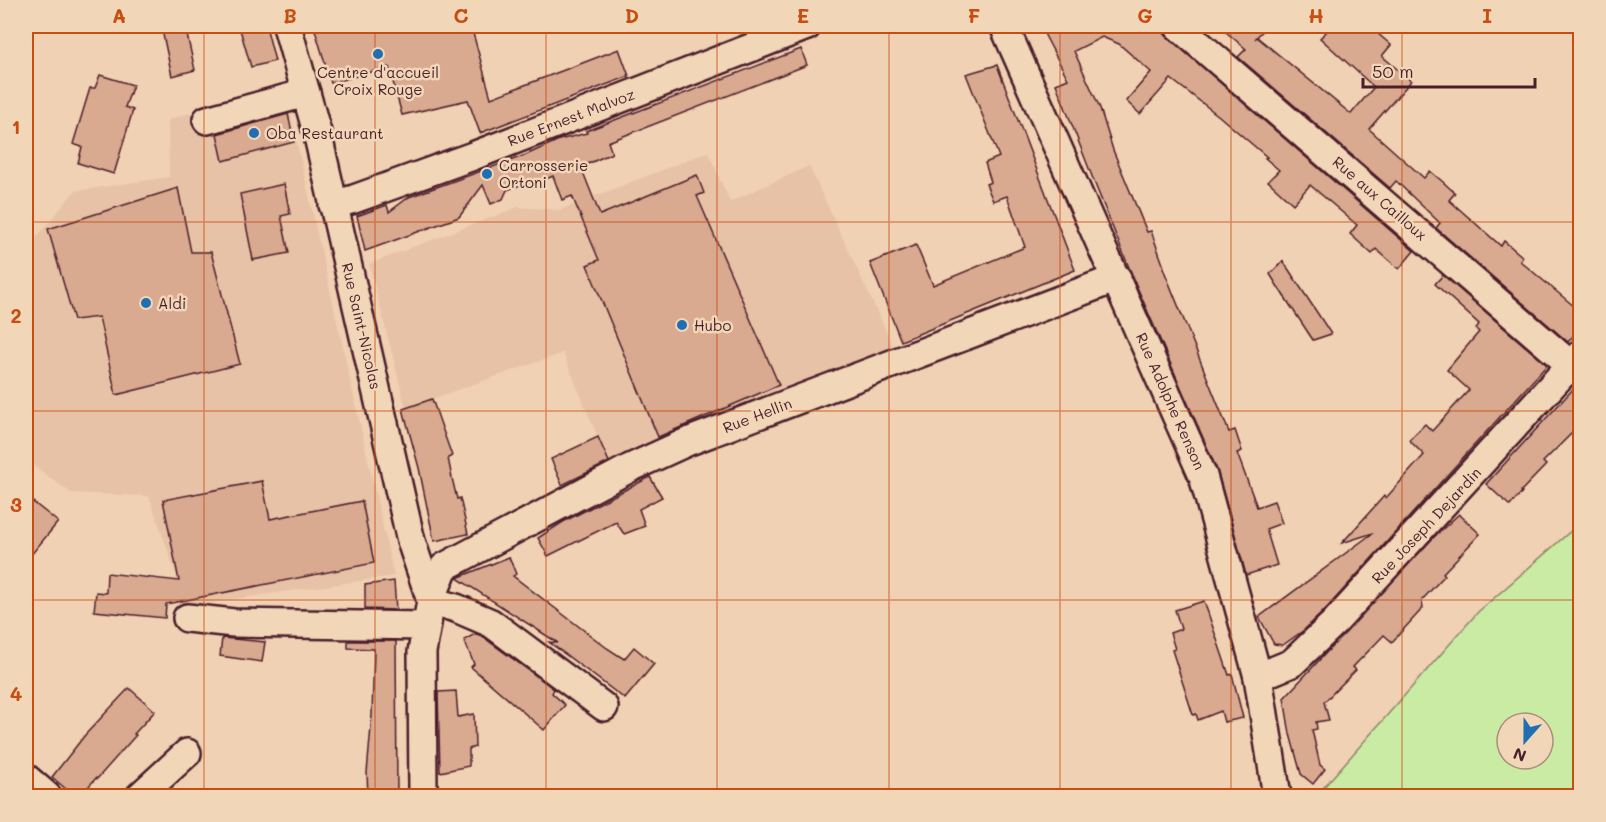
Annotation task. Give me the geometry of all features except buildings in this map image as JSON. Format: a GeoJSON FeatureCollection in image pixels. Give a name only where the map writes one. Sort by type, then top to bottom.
{"type":"FeatureCollection","features":[{"type":"Feature","properties":{"kind":"street","name":"Rue Saint-Nicolas"},"geometry":{"type":"LineString","coordinates":[[287,26],[333,205],[428,614],[422,652],[423,796]]}},
{"type":"Feature","properties":{"kind":"street","name":"Rue Ernest Malvoz"},"geometry":{"type":"LineString","coordinates":[[333,205],[473,156],[807,26]]}},
{"type":"Feature","properties":{"kind":"street","name":"Rue Adolphe Renson"},"geometry":{"type":"LineString","coordinates":[[1004,26],[1203,476],[1258,677],[1277,796]]}},
{"type":"Feature","properties":{"kind":"street","name":"Rue aux Cailloux"},"geometry":{"type":"LineString","coordinates":[[1178,26],[1578,364]]}},
{"type":"Feature","properties":{"kind":"street"},"geometry":{"type":"LineString","coordinates":[[207,120],[306,93]]}},
{"type":"Feature","properties":{"kind":"street","name":"Rue Hellin"},"geometry":{"type":"LineString","coordinates":[[428,614],[444,567],[630,468],[687,442],[1117,278]]}},
{"type":"Feature","properties":{"kind":"street","name":"Rue Joseph Dejardin"},"geometry":{"type":"LineString","coordinates":[[1258,677],[1292,663],[1335,622],[1578,364]]}},
{"type":"Feature","properties":{"kind":"street"},"geometry":{"type":"LineString","coordinates":[[187,618],[234,622],[428,614],[456,608],[491,623],[604,707]]}},
{"type":"Feature","properties":{"kind":"street"},"geometry":{"type":"LineString","coordinates":[[140,796],[187,753]]}},
{"type":"Feature","properties":{"kind":"street"},"geometry":{"type":"LineString","coordinates":[[26,778],[47,796]]}},
{"type":"Feature","properties":{"kind":"shaded area"},"geometry":{"type":"Polygon","coordinates":[[[284,85],[394,576],[187,606],[149,496],[71,493],[26,460],[26,250],[75,191],[169,177],[168,121],[170,119],[284,85]]]}},
{"type":"Feature","properties":{"kind":"shaded area"},"geometry":{"type":"Polygon","coordinates":[[[708,152],[730,202],[809,166],[894,348],[609,464],[563,353],[406,408],[369,264],[518,207],[560,210],[708,152]]]}},
{"type":"Feature","properties":{"kind":"green space"},"geometry":{"type":"Polygon","coordinates":[[[1580,523],[1580,796],[1316,796],[1478,612],[1580,523]]]}},
{"type":"Feature","properties":{"kind":"place","name":"Centre d'accueil Croix Rouge"},"geometry":{"type":"Point","coordinates":[378,54]}},
{"type":"Feature","properties":{"kind":"place","name":"Oba Restaurant"},"geometry":{"type":"Point","coordinates":[254,133]}},
{"type":"Feature","properties":{"kind":"place","name":"Carrosserie Ortoni"},"geometry":{"type":"Point","coordinates":[487,174]}},
{"type":"Feature","properties":{"kind":"place","name":"Aldi"},"geometry":{"type":"Point","coordinates":[146,303]}},
{"type":"Feature","properties":{"kind":"place","name":"Hubo"},"geometry":{"type":"Point","coordinates":[682,325]}}]}
